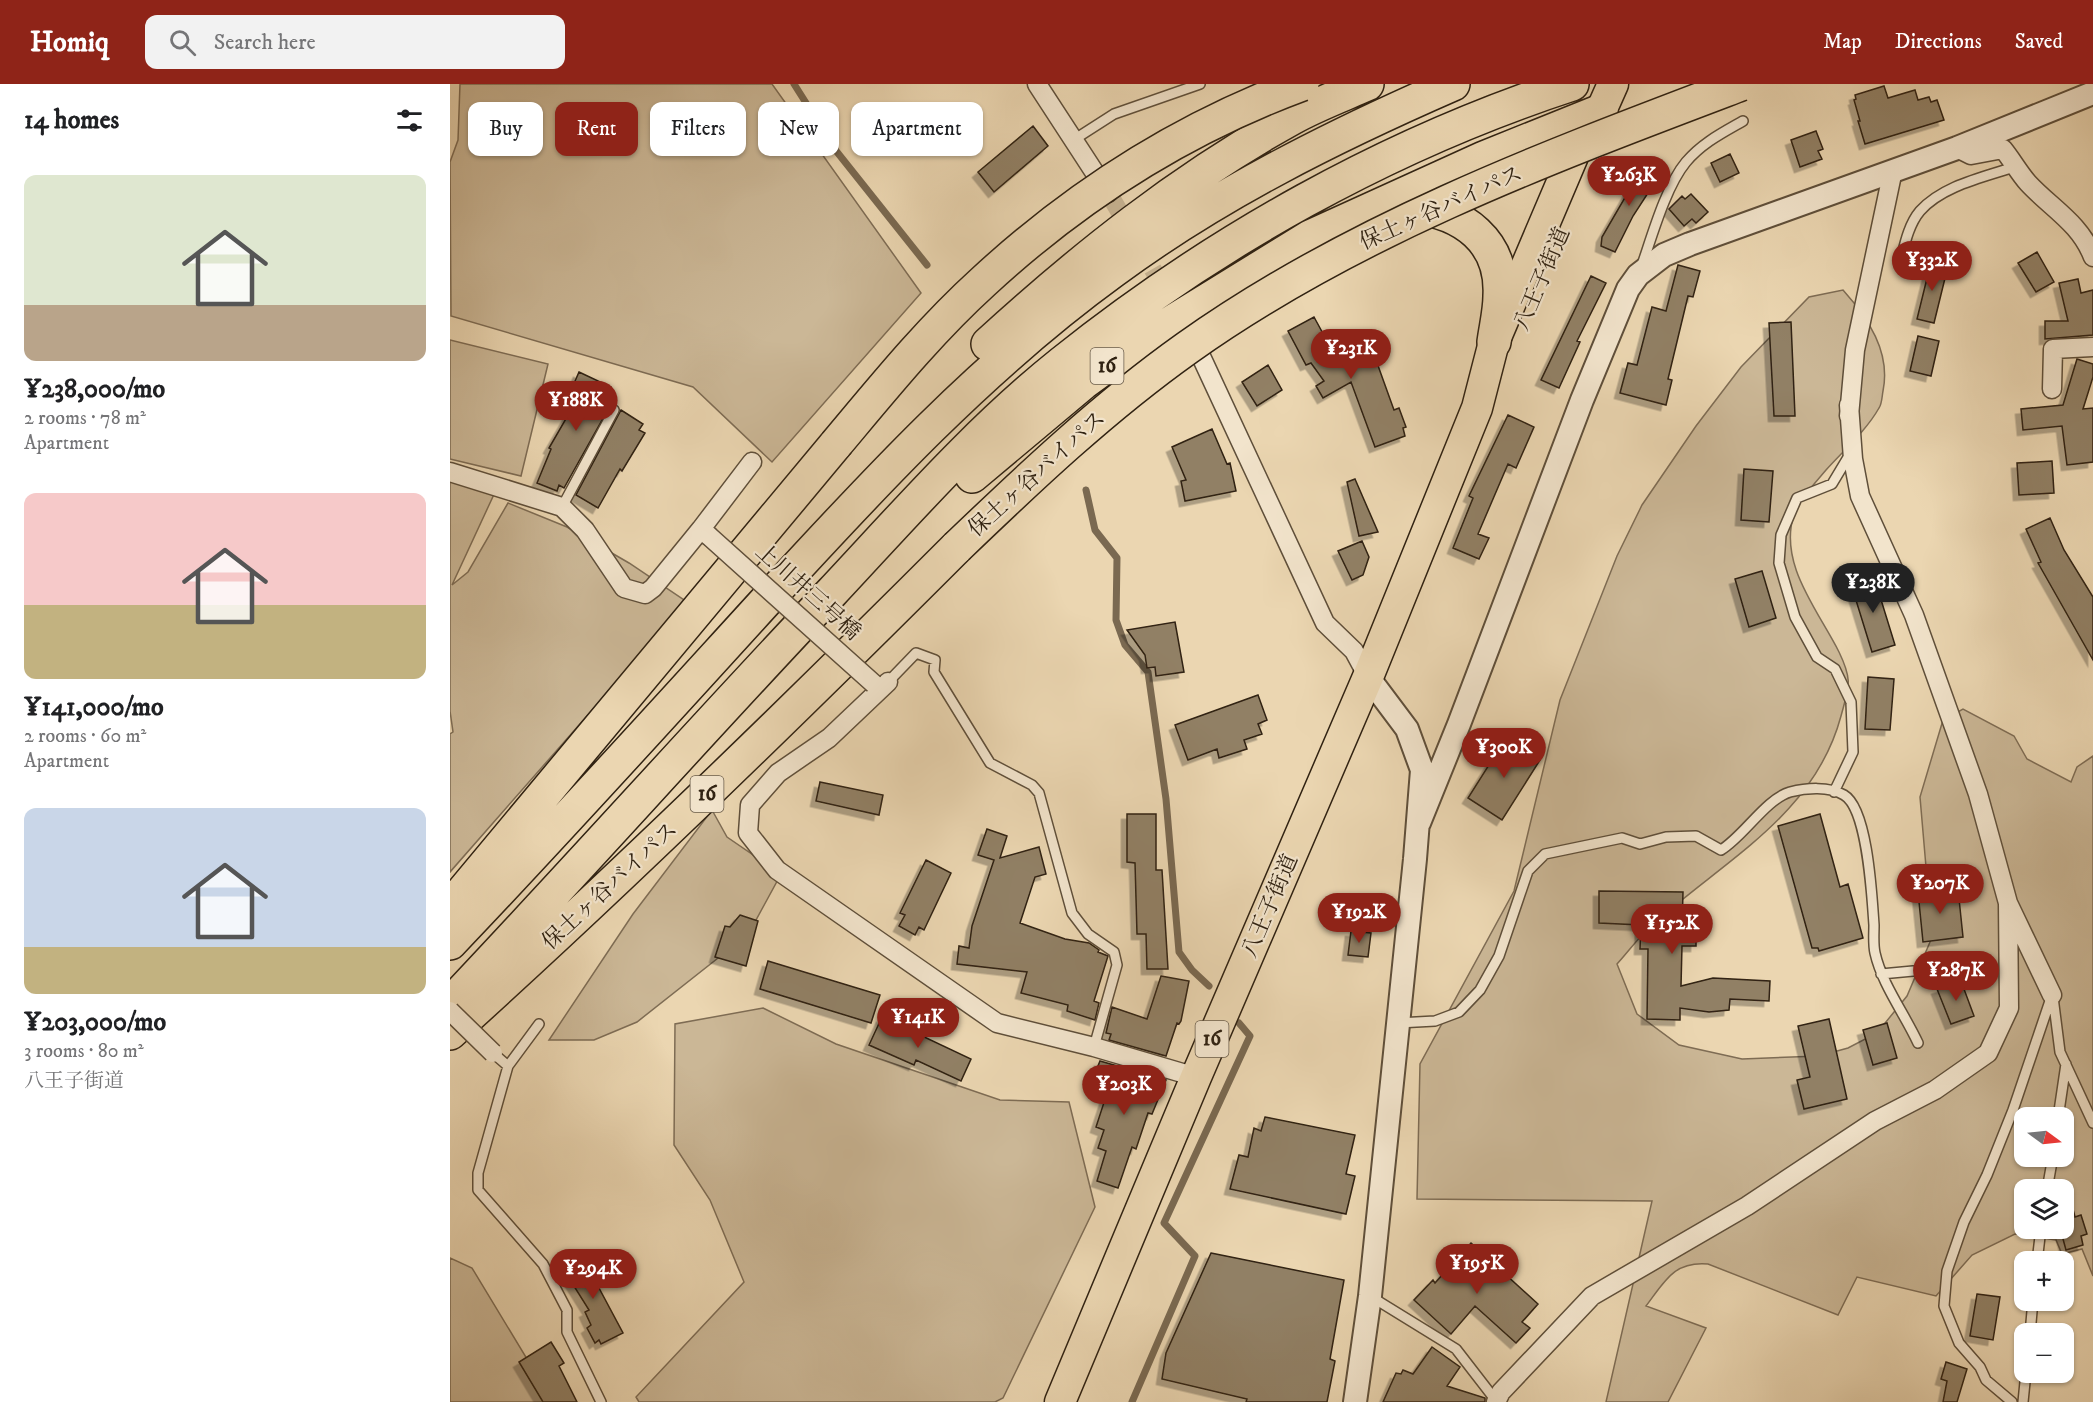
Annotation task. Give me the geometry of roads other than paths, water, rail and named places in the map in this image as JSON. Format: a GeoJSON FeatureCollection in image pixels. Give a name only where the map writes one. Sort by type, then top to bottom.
{"type":"FeatureCollection","features":[{"type":"Feature","properties":{"kind":"highway"},"geometry":{"type":"LineString","coordinates":[[450,907],[836,444],[950,313],[1049,225],[1111,180],[1186,136],[1236,111],[1302,84]]}},
{"type":"Feature","properties":{"kind":"highway"},"geometry":{"type":"LineString","coordinates":[[729,641],[810,533],[871,460],[956,373],[1035,301],[1099,247],[1210,166],[1294,117],[1367,84]]}},
{"type":"Feature","properties":{"kind":"highway"},"geometry":{"type":"LineString","coordinates":[[450,943],[613,771],[876,481],[972,388],[1048,321],[1114,270],[1180,225],[1313,148],[1453,84]]}},
{"type":"Feature","properties":{"kind":"highway","name":"16"},"geometry":{"type":"LineString","coordinates":[[450,1004],[905,514],[994,424],[1060,365],[1135,308],[1189,272],[1317,194],[1404,151],[1536,96],[1572,84]]}},
{"type":"Feature","properties":{"kind":"highway","name":"保土ヶ谷バイパス"},"geometry":{"type":"LineString","coordinates":[[450,1033],[579,916],[702,799],[1029,478],[1107,410],[1187,348],[1338,255],[1483,187],[1741,84]]}},
{"type":"Feature","properties":{"kind":"highway","name":"16"},"geometry":{"type":"LineString","coordinates":[[695,741],[789,654],[918,526],[1002,449],[1083,383],[1138,344],[1310,237],[1607,98]]}},
{"type":"Feature","properties":{"kind":"highway","name":"八王子街道"},"geometry":{"type":"LineString","coordinates":[[1060,1402],[1196,1077],[1368,677],[1477,408],[1494,342],[1585,128],[1607,98]]}},
{"type":"Feature","properties":{"kind":"highway","name":"八王子街道"},"geometry":{"type":"LineString","coordinates":[[1477,408],[1512,349],[1604,131],[1607,98]]}},
{"type":"Feature","properties":{"kind":"highway"},"geometry":{"type":"LineString","coordinates":[[1376,206],[1416,207],[1452,215],[1474,229],[1490,249],[1499,270],[1500,296],[1494,342]]}},
{"type":"Feature","properties":{"kind":"street"},"geometry":{"type":"LineString","coordinates":[[1037,84],[1112,199]]}},
{"type":"Feature","properties":{"kind":"street"},"geometry":{"type":"LineString","coordinates":[[1419,824],[1582,400],[1621,305],[1638,275],[1664,255],[1690,244],[1957,148],[2093,93]]}},
{"type":"Feature","properties":{"kind":"street"},"geometry":{"type":"LineString","coordinates":[[1957,148],[1971,155],[2003,149],[2028,182],[2071,221],[2087,242],[2093,256]]}},
{"type":"Feature","properties":{"kind":"street"},"geometry":{"type":"LineString","coordinates":[[1847,459],[1849,405],[1855,350],[1893,170]]}},
{"type":"Feature","properties":{"kind":"street"},"geometry":{"type":"LineString","coordinates":[[1192,336],[1325,623],[1354,651],[1368,677],[1407,729],[1422,770],[1419,824],[1370,1296],[1355,1402]]}},
{"type":"Feature","properties":{"kind":"street"},"geometry":{"type":"LineString","coordinates":[[2052,389],[2053,349],[2093,347]]}},
{"type":"Feature","properties":{"kind":"street"},"geometry":{"type":"LineString","coordinates":[[1849,405],[1853,459],[1860,496],[1918,626],[1978,794],[2008,903],[2052,994]]}},
{"type":"Feature","properties":{"kind":"street"},"geometry":{"type":"LineString","coordinates":[[450,472],[562,507],[585,530],[624,588],[635,594],[645,594],[705,533],[752,462]]}},
{"type":"Feature","properties":{"kind":"street","name":"上川井三号橋"},"geometry":{"type":"LineString","coordinates":[[705,533],[881,685]]}},
{"type":"Feature","properties":{"kind":"street"},"geometry":{"type":"LineString","coordinates":[[881,685],[829,738],[778,773],[750,805],[748,833],[777,870],[997,1023],[1094,1047],[1196,1077]]}},
{"type":"Feature","properties":{"kind":"street"},"geometry":{"type":"LineString","coordinates":[[1497,1402],[1592,1296],[1747,1206],[1875,1121],[1935,1090],[1988,1053],[2009,1008],[2008,903]]}},
{"type":"Feature","properties":{"kind":"street"},"geometry":{"type":"LineString","coordinates":[[450,1011],[494,1053]]}},
{"type":"Feature","properties":{"kind":"lane"},"geometry":{"type":"LineString","coordinates":[[1075,139],[1114,114],[1200,84]]}},
{"type":"Feature","properties":{"kind":"lane"},"geometry":{"type":"LineString","coordinates":[[1638,275],[1661,210],[1685,163],[1708,140],[1743,121]]}},
{"type":"Feature","properties":{"kind":"lane"},"geometry":{"type":"LineString","coordinates":[[1900,259],[1909,231],[1919,213],[1935,198],[1959,186],[2017,166]]}},
{"type":"Feature","properties":{"kind":"lane"},"geometry":{"type":"LineString","coordinates":[[562,507],[614,410]]}},
{"type":"Feature","properties":{"kind":"lane"},"geometry":{"type":"LineString","coordinates":[[1834,792],[1853,752],[1851,702],[1835,669],[1817,657],[1795,616],[1779,563],[1781,535],[1797,498],[1832,483],[1847,459]]}},
{"type":"Feature","properties":{"kind":"lane"},"geometry":{"type":"LineString","coordinates":[[881,685],[916,653],[935,660],[934,672],[990,763],[1032,785],[1039,793],[1072,913],[1088,934],[1114,952],[1117,966],[1094,1047]]}},
{"type":"Feature","properties":{"kind":"lane"},"geometry":{"type":"LineString","coordinates":[[1398,1023],[1435,1021],[1459,1012],[1480,990],[1499,956],[1528,871],[1545,854],[1622,838],[1640,844],[1666,837],[1696,836],[1720,850],[1736,841],[1749,824],[1788,793],[1812,789],[1845,795],[1857,810],[1870,874],[1874,950],[1881,974],[1918,1043]]}},
{"type":"Feature","properties":{"kind":"lane"},"geometry":{"type":"LineString","coordinates":[[1881,974],[1913,971]]}},
{"type":"Feature","properties":{"kind":"lane"},"geometry":{"type":"LineString","coordinates":[[2052,994],[2060,1052],[2093,1123]]}},
{"type":"Feature","properties":{"kind":"lane"},"geometry":{"type":"LineString","coordinates":[[2012,1402],[1986,1380],[1980,1367],[1959,1343],[1944,1306],[1947,1271],[1964,1222],[1987,1176],[2013,1110],[2052,994]]}},
{"type":"Feature","properties":{"kind":"lane"},"geometry":{"type":"LineString","coordinates":[[538,1024],[508,1066],[478,1173],[478,1190],[543,1264],[567,1310],[567,1332],[601,1402]]}},
{"type":"Feature","properties":{"kind":"lane"},"geometry":{"type":"LineString","coordinates":[[494,1053],[508,1066]]}},
{"type":"Feature","properties":{"kind":"lane"},"geometry":{"type":"LineString","coordinates":[[2060,1107],[2066,1064]]}},
{"type":"Feature","properties":{"kind":"lane"},"geometry":{"type":"LineString","coordinates":[[1370,1296],[1456,1349],[1497,1402]]}},
{"type":"Feature","properties":{"kind":"lane"},"geometry":{"type":"LineString","coordinates":[[2023,1402],[2025,1383]]}},
{"type":"Feature","properties":{"kind":"waterway"},"geometry":{"type":"LineString","coordinates":[[794,84],[837,152],[927,265]]}},
{"type":"Feature","properties":{"kind":"waterway"},"geometry":{"type":"LineString","coordinates":[[1086,490],[1095,530],[1117,558],[1116,620],[1125,645],[1148,672],[1166,799],[1179,952],[1192,970],[1209,986]]}},
{"type":"Feature","properties":{"kind":"waterway"},"geometry":{"type":"LineString","coordinates":[[1132,1402],[1195,1256],[1164,1223],[1250,1036],[1239,1023]]}},
{"type":"Feature","properties":{"kind":"tunnel"},"geometry":{"type":"LineString","coordinates":[[1112,199],[1167,294]]}}]}
